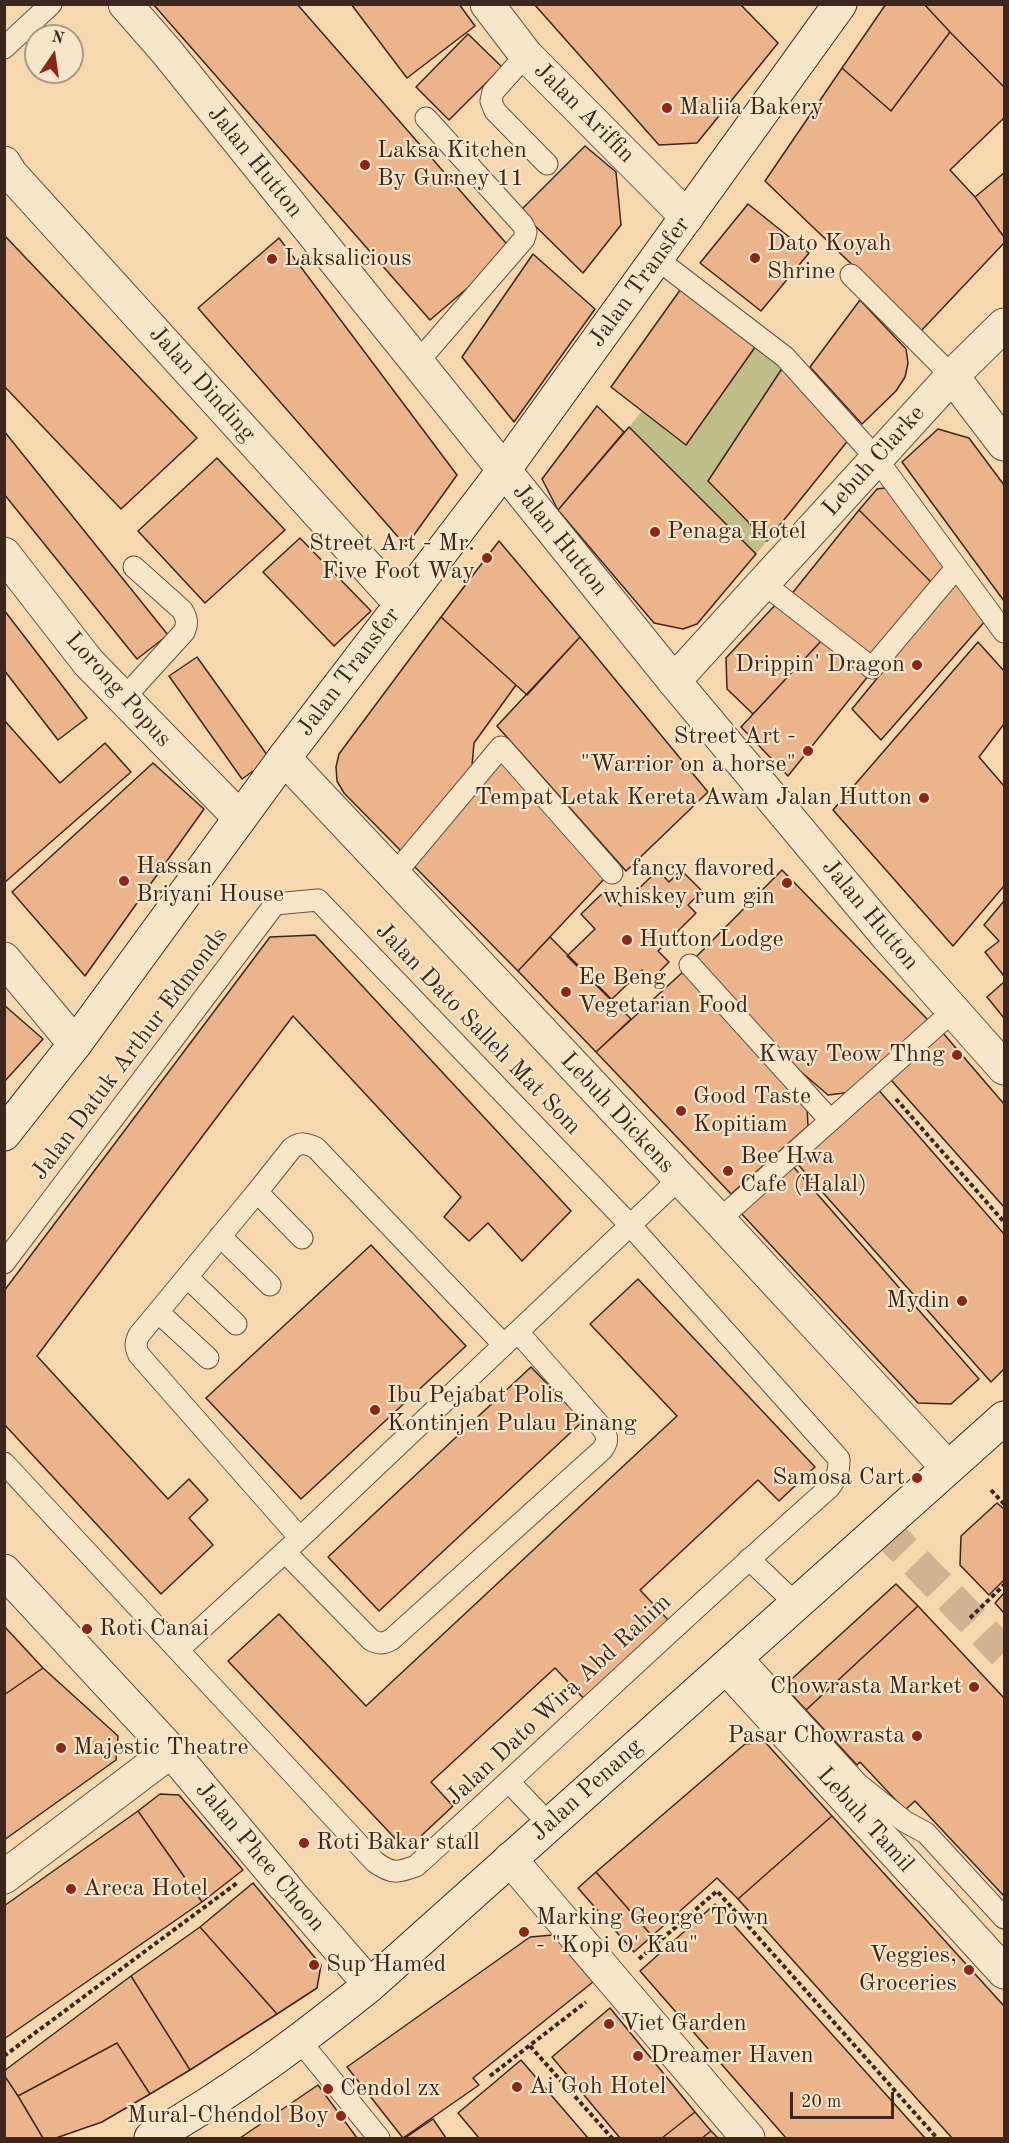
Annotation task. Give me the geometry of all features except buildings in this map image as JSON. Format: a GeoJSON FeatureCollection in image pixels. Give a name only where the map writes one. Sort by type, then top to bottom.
{"type":"FeatureCollection","features":[{"type":"Feature","properties":{"kind":"street","name":"Jalan Hutton"},"geometry":{"type":"LineString","coordinates":[[125,4],[674,681],[888,937],[1005,1068]]}},
{"type":"Feature","properties":{"kind":"street","name":"Jalan Ariffin"},"geometry":{"type":"LineString","coordinates":[[487,4],[526,55],[687,217]]}},
{"type":"Feature","properties":{"kind":"street","name":"Jalan Transfer"},"geometry":{"type":"LineString","coordinates":[[4,1134],[75,1044],[284,758],[504,470],[840,4]]}},
{"type":"Feature","properties":{"kind":"street","name":"Jalan Dinding"},"geometry":{"type":"LineString","coordinates":[[4,163],[19,183],[402,604]]}},
{"type":"Feature","properties":{"kind":"street","name":"Lebuh Clarke"},"geometry":{"type":"LineString","coordinates":[[674,681],[952,376],[1005,325]]}},
{"type":"Feature","properties":{"kind":"street"},"geometry":{"type":"LineString","coordinates":[[952,376],[1005,444]]}},
{"type":"Feature","properties":{"kind":"street","name":"Lorong Popus"},"geometry":{"type":"LineString","coordinates":[[4,554],[88,662],[240,818]]}},
{"type":"Feature","properties":{"kind":"street","name":"Lebuh Dickens"},"geometry":{"type":"LineString","coordinates":[[284,758],[719,1220],[948,1468]]}},
{"type":"Feature","properties":{"kind":"street"},"geometry":{"type":"LineString","coordinates":[[4,959],[75,1044]]}},
{"type":"Feature","properties":{"kind":"street","name":"Jalan Penang"},"geometry":{"type":"LineString","coordinates":[[151,2139],[184,2128],[370,1985],[1005,1418]]}},
{"type":"Feature","properties":{"kind":"street","name":"Jalan Phee Choon"},"geometry":{"type":"LineString","coordinates":[[4,1571],[171,1751],[274,1875],[370,1985]]}},
{"type":"Feature","properties":{"kind":"street","name":"Lebuh Tamil"},"geometry":{"type":"LineString","coordinates":[[733,1660],[857,1811],[1005,1972]]}},
{"type":"Feature","properties":{"kind":"street"},"geometry":{"type":"LineString","coordinates":[[4,1877],[171,1751]]}},
{"type":"Feature","properties":{"kind":"street"},"geometry":{"type":"LineString","coordinates":[[510,1859],[748,2139]]}},
{"type":"Feature","properties":{"kind":"lane"},"geometry":{"type":"LineString","coordinates":[[4,48],[51,4]]}},
{"type":"Feature","properties":{"kind":"lane"},"geometry":{"type":"LineString","coordinates":[[526,55],[493,92],[490,101],[495,111],[547,164]]}},
{"type":"Feature","properties":{"kind":"lane"},"geometry":{"type":"LineString","coordinates":[[417,363],[524,239],[526,232],[523,225],[426,118]]}},
{"type":"Feature","properties":{"kind":"lane"},"geometry":{"type":"LineString","coordinates":[[657,259],[785,357],[876,458],[1005,632]]}},
{"type":"Feature","properties":{"kind":"lane"},"geometry":{"type":"LineString","coordinates":[[851,275],[952,376]]}},
{"type":"Feature","properties":{"kind":"lane"},"geometry":{"type":"LineString","coordinates":[[123,699],[184,632],[187,625],[182,610],[134,567]]}},
{"type":"Feature","properties":{"kind":"lane"},"geometry":{"type":"LineString","coordinates":[[763,583],[872,668],[956,568]]}},
{"type":"Feature","properties":{"kind":"lane"},"geometry":{"type":"LineString","coordinates":[[393,876],[501,747],[612,873]]}},
{"type":"Feature","properties":{"kind":"lane","name":"Jalan Dato Salleh Mat Som"},"geometry":{"type":"LineString","coordinates":[[275,904],[318,900],[630,1225]]}},
{"type":"Feature","properties":{"kind":"lane","name":"Jalan Datuk Arthur Edmonds"},"geometry":{"type":"LineString","coordinates":[[4,1263],[275,904]]}},
{"type":"Feature","properties":{"kind":"lane"},"geometry":{"type":"LineString","coordinates":[[690,964],[830,1120]]}},
{"type":"Feature","properties":{"kind":"lane"},"geometry":{"type":"LineString","coordinates":[[719,1220],[953,1011]]}},
{"type":"Feature","properties":{"kind":"lane"},"geometry":{"type":"LineString","coordinates":[[300,1143],[316,1148],[607,1435],[607,1443],[603,1450],[385,1643],[371,1640],[136,1349],[136,1342],[158,1312],[257,1192],[292,1148],[300,1143]]}},
{"type":"Feature","properties":{"kind":"lane"},"geometry":{"type":"LineString","coordinates":[[4,1463],[178,1650],[679,1179]]}},
{"type":"Feature","properties":{"kind":"lane"},"geometry":{"type":"LineString","coordinates":[[257,1192],[302,1238]]}},
{"type":"Feature","properties":{"kind":"lane","name":"Jalan Dato Wira Abd Rahim"},"geometry":{"type":"LineString","coordinates":[[178,1650],[375,1862],[386,1870],[399,1872],[416,1866],[829,1488],[836,1479],[839,1459],[630,1225]]}},
{"type":"Feature","properties":{"kind":"lane"},"geometry":{"type":"LineString","coordinates":[[220,1236],[270,1285]]}},
{"type":"Feature","properties":{"kind":"lane"},"geometry":{"type":"LineString","coordinates":[[187,1277],[236,1324]]}},
{"type":"Feature","properties":{"kind":"lane"},"geometry":{"type":"LineString","coordinates":[[158,1312],[208,1358]]}},
{"type":"Feature","properties":{"kind":"lane"},"geometry":{"type":"LineString","coordinates":[[749,1559],[796,1604]]}},
{"type":"Feature","properties":{"kind":"lane"},"geometry":{"type":"LineString","coordinates":[[733,1660],[858,1785],[904,1821],[926,1833],[1005,1918]]}},
{"type":"Feature","properties":{"kind":"lane"},"geometry":{"type":"LineString","coordinates":[[509,1782],[549,1824]]}},
{"type":"Feature","properties":{"kind":"lane"},"geometry":{"type":"LineString","coordinates":[[857,1811],[904,1821]]}},
{"type":"Feature","properties":{"kind":"lane"},"geometry":{"type":"LineString","coordinates":[[300,2041],[379,2139]]}},
{"type":"Feature","properties":{"kind":"path"},"geometry":{"type":"LineString","coordinates":[[877,1079],[1005,1222]]}},
{"type":"Feature","properties":{"kind":"path"},"geometry":{"type":"LineString","coordinates":[[991,1490],[1005,1504]]}},
{"type":"Feature","properties":{"kind":"path"},"geometry":{"type":"LineString","coordinates":[[970,1618],[1005,1585]]}},
{"type":"Feature","properties":{"kind":"path"},"geometry":{"type":"LineString","coordinates":[[4,2056],[274,1875]]}},
{"type":"Feature","properties":{"kind":"path"},"geometry":{"type":"LineString","coordinates":[[490,2076],[613,1980],[717,1891],[937,2139]]}},
{"type":"Feature","properties":{"kind":"path"},"geometry":{"type":"LineString","coordinates":[[530,2046],[612,2139]]}},
{"type":"Feature","properties":{"kind":"shaded area"},"geometry":{"type":"Polygon","coordinates":[[[758,343],[785,364],[708,481],[767,541],[756,554],[629,427],[642,411],[686,445],[758,343]]]}},
{"type":"Feature","properties":{"kind":"tunnel"},"geometry":{"type":"LineString","coordinates":[[882,1527],[1004,1653]]}},
{"type":"Feature","properties":{"kind":"place","name":"Maliia Bakery"},"geometry":{"type":"Point","coordinates":[667,108]}},
{"type":"Feature","properties":{"kind":"place","name":"Laksa Kitchen By Gurney 11"},"geometry":{"type":"Point","coordinates":[365,165]}},
{"type":"Feature","properties":{"kind":"place","name":"Dato Koyah Shrine"},"geometry":{"type":"Point","coordinates":[755,258]}},
{"type":"Feature","properties":{"kind":"place","name":"Laksalicious"},"geometry":{"type":"Point","coordinates":[272,259]}},
{"type":"Feature","properties":{"kind":"place","name":"Penaga Hotel"},"geometry":{"type":"Point","coordinates":[655,532]}},
{"type":"Feature","properties":{"kind":"place","name":"Street Art - Mr. Five Foot Way"},"geometry":{"type":"Point","coordinates":[487,558]}},
{"type":"Feature","properties":{"kind":"place","name":"Drippin' Dragon"},"geometry":{"type":"Point","coordinates":[917,665]}},
{"type":"Feature","properties":{"kind":"place","name":"Street Art - \"Warrior on a horse\""},"geometry":{"type":"Point","coordinates":[808,751]}},
{"type":"Feature","properties":{"kind":"place","name":"Tempat Letak Kereta Awam Jalan Hutton"},"geometry":{"type":"Point","coordinates":[924,798]}},
{"type":"Feature","properties":{"kind":"place","name":"Hassan Briyani House"},"geometry":{"type":"Point","coordinates":[124,881]}},
{"type":"Feature","properties":{"kind":"place","name":"fancy flavored whiskey rum gin"},"geometry":{"type":"Point","coordinates":[787,883]}},
{"type":"Feature","properties":{"kind":"place","name":"Hutton Lodge"},"geometry":{"type":"Point","coordinates":[627,940]}},
{"type":"Feature","properties":{"kind":"place","name":"Ee Beng Vegetarian Food"},"geometry":{"type":"Point","coordinates":[566,992]}},
{"type":"Feature","properties":{"kind":"place","name":"Kway Teow Thng"},"geometry":{"type":"Point","coordinates":[957,1055]}},
{"type":"Feature","properties":{"kind":"place","name":"Good Taste Kopitiam"},"geometry":{"type":"Point","coordinates":[681,1111]}},
{"type":"Feature","properties":{"kind":"place","name":"Bee Hwa Cafe (Halal)"},"geometry":{"type":"Point","coordinates":[728,1171]}},
{"type":"Feature","properties":{"kind":"place","name":"Mydin"},"geometry":{"type":"Point","coordinates":[962,1301]}},
{"type":"Feature","properties":{"kind":"place","name":"Ibu Pejabat Polis Kontinjen Pulau Pinang"},"geometry":{"type":"Point","coordinates":[375,1410]}},
{"type":"Feature","properties":{"kind":"place","name":"Samosa Cart"},"geometry":{"type":"Point","coordinates":[917,1478]}},
{"type":"Feature","properties":{"kind":"place","name":"Roti Canai"},"geometry":{"type":"Point","coordinates":[87,1629]}},
{"type":"Feature","properties":{"kind":"place","name":"Chowrasta Market"},"geometry":{"type":"Point","coordinates":[974,1687]}},
{"type":"Feature","properties":{"kind":"place","name":"Pasar Chowrasta"},"geometry":{"type":"Point","coordinates":[917,1736]}},
{"type":"Feature","properties":{"kind":"place","name":"Majestic Theatre"},"geometry":{"type":"Point","coordinates":[61,1748]}},
{"type":"Feature","properties":{"kind":"place","name":"Roti Bakar stall"},"geometry":{"type":"Point","coordinates":[304,1843]}},
{"type":"Feature","properties":{"kind":"place","name":"Areca Hotel"},"geometry":{"type":"Point","coordinates":[71,1889]}},
{"type":"Feature","properties":{"kind":"place","name":"Marking George Town - \"Kopi O' Kau\""},"geometry":{"type":"Point","coordinates":[524,1932]}},
{"type":"Feature","properties":{"kind":"place","name":"Sup Hamed"},"geometry":{"type":"Point","coordinates":[314,1965]}},
{"type":"Feature","properties":{"kind":"place","name":"Veggies, Groceries"},"geometry":{"type":"Point","coordinates":[969,1970]}},
{"type":"Feature","properties":{"kind":"place","name":"Viet Garden"},"geometry":{"type":"Point","coordinates":[609,2024]}},
{"type":"Feature","properties":{"kind":"place","name":"Dreamer Haven"},"geometry":{"type":"Point","coordinates":[638,2056]}},
{"type":"Feature","properties":{"kind":"place","name":"Ai Goh Hotel"},"geometry":{"type":"Point","coordinates":[517,2087]}},
{"type":"Feature","properties":{"kind":"place","name":"Cendol zx"},"geometry":{"type":"Point","coordinates":[328,2089]}},
{"type":"Feature","properties":{"kind":"place","name":"Mural-Chendol Boy"},"geometry":{"type":"Point","coordinates":[341,2116]}}]}
